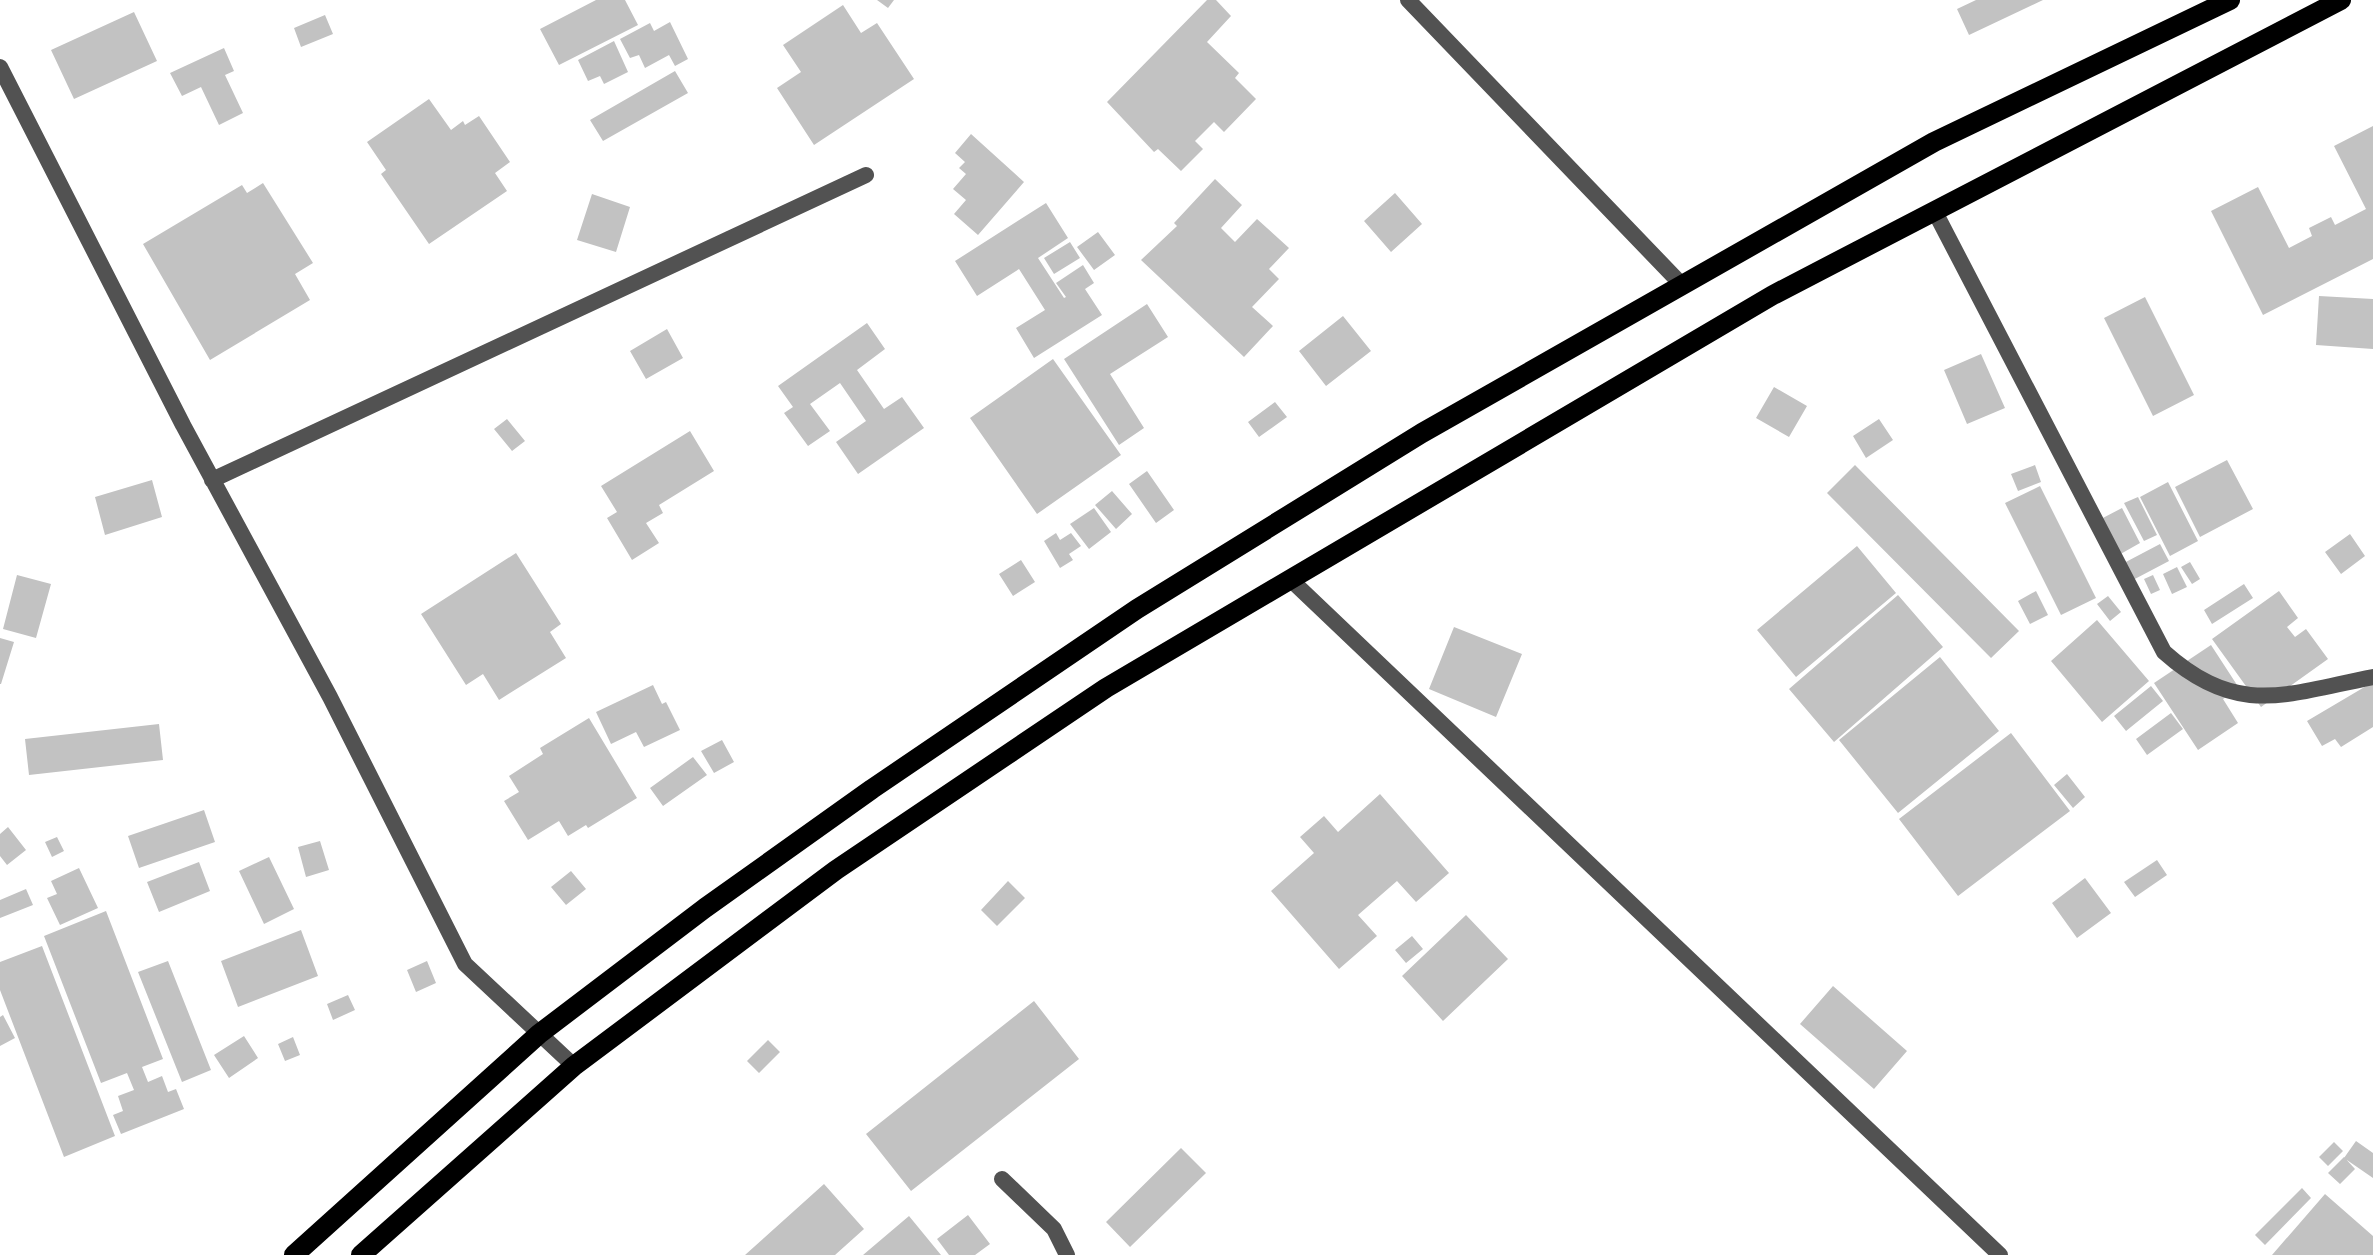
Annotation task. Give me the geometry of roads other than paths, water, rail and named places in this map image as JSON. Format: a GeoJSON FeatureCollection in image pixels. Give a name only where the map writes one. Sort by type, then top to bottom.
{"type":"FeatureCollection","features":[{"type":"Feature","properties":{"kind":"main road"},"geometry":{"type":"LineString","coordinates":[[294,1255],[539,1034],[705,908],[872,789],[1137,609],[1422,433],[1934,142],[2230,0]]}},
{"type":"Feature","properties":{"kind":"main road"},"geometry":{"type":"LineString","coordinates":[[361,1255],[574,1066],[836,870],[1106,688],[1773,295],[2341,0]]}},
{"type":"Feature","properties":{"kind":"street"},"geometry":{"type":"LineString","coordinates":[[1408,0],[1682,285]]}},
{"type":"Feature","properties":{"kind":"street"},"geometry":{"type":"LineString","coordinates":[[0,67],[212,480],[330,697],[465,964],[574,1066]]}},
{"type":"Feature","properties":{"kind":"street"},"geometry":{"type":"LineString","coordinates":[[212,480],[866,175]]}},
{"type":"Feature","properties":{"kind":"street"},"geometry":{"type":"LineString","coordinates":[[1935,212],[2164,652],[2188,673],[2223,691],[2269,697],[2373,677]]}},
{"type":"Feature","properties":{"kind":"street"},"geometry":{"type":"LineString","coordinates":[[1290,579],[2000,1255]]}},
{"type":"Feature","properties":{"kind":"street"},"geometry":{"type":"LineString","coordinates":[[1002,1179],[1054,1229],[1067,1255]]}}]}
